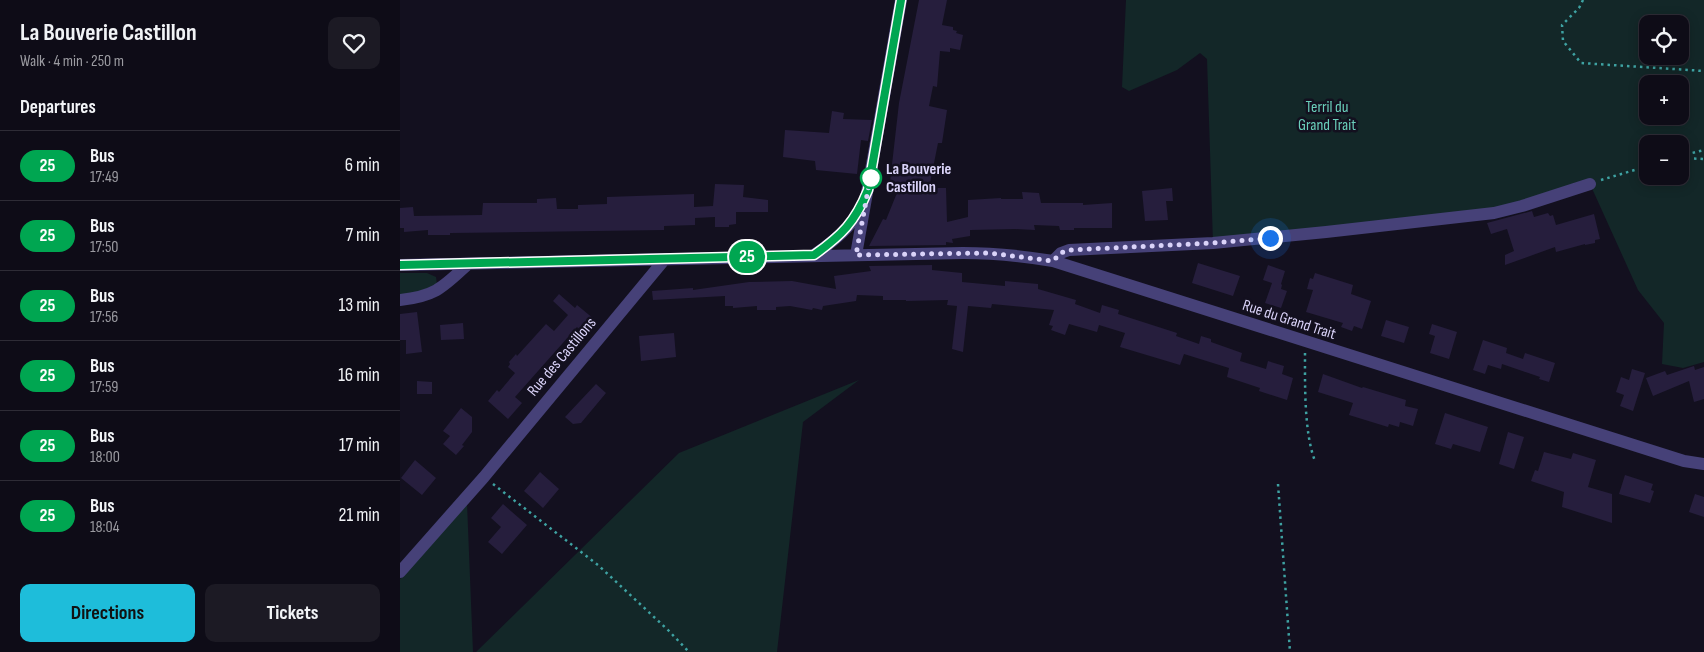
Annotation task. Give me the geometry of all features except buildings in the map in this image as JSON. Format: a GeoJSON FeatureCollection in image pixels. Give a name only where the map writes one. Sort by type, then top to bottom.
{"type":"FeatureCollection","features":[{"type":"Feature","properties":{"kind":"street"},"geometry":{"type":"LineString","coordinates":[[850,255],[868,190],[901,0]]}},
{"type":"Feature","properties":{"kind":"street"},"geometry":{"type":"LineString","coordinates":[[1053,261],[1061,253],[1069,250],[1213,243],[1494,213],[1590,184]]}},
{"type":"Feature","properties":{"kind":"street"},"geometry":{"type":"LineString","coordinates":[[814,255],[835,241],[846,228],[859,212],[868,190]]}},
{"type":"Feature","properties":{"kind":"street"},"geometry":{"type":"LineString","coordinates":[[846,228],[844,243],[850,255]]}},
{"type":"Feature","properties":{"kind":"street","name":"Rue du Grand Trait"},"geometry":{"type":"LineString","coordinates":[[400,266],[814,255],[989,253],[1053,261],[1684,461],[1704,464]]}},
{"type":"Feature","properties":{"kind":"street","name":"Rue des Castillons"},"geometry":{"type":"LineString","coordinates":[[400,572],[484,477],[665,259]]}},
{"type":"Feature","properties":{"kind":"street"},"geometry":{"type":"LineString","coordinates":[[400,300],[429,294],[441,288],[468,264]]}},
{"type":"Feature","properties":{"kind":"street"},"geometry":{"type":"LineString","coordinates":[[1684,461],[1704,470]]}},
{"type":"Feature","properties":{"kind":"path"},"geometry":{"type":"LineString","coordinates":[[1583,0],[1579,8],[1562,25],[1563,41],[1581,63],[1704,71]]}},
{"type":"Feature","properties":{"kind":"path"},"geometry":{"type":"LineString","coordinates":[[1689,154],[1704,150]]}},
{"type":"Feature","properties":{"kind":"path"},"geometry":{"type":"LineString","coordinates":[[1689,158],[1704,160]]}},
{"type":"Feature","properties":{"kind":"path"},"geometry":{"type":"LineString","coordinates":[[1590,184],[1639,169]]}},
{"type":"Feature","properties":{"kind":"path"},"geometry":{"type":"LineString","coordinates":[[1305,342],[1308,422],[1312,454],[1315,461]]}},
{"type":"Feature","properties":{"kind":"path"},"geometry":{"type":"LineString","coordinates":[[484,477],[598,566],[668,630],[689,652]]}},
{"type":"Feature","properties":{"kind":"path"},"geometry":{"type":"LineString","coordinates":[[1278,484],[1290,652]]}},
{"type":"Feature","properties":{"kind":"green space","name":"Terril du Grand Trait"},"geometry":{"type":"Polygon","coordinates":[[[1126,0],[1704,0],[1704,362],[1683,368],[1662,364],[1664,323],[1638,290],[1590,184],[1522,206],[1213,243],[1207,59],[1200,53],[1177,70],[1129,91],[1122,87],[1126,0]]]}},
{"type":"Feature","properties":{"kind":"green space"},"geometry":{"type":"Polygon","coordinates":[[[400,273],[427,273],[436,277],[437,285],[400,298],[400,273]]]}},
{"type":"Feature","properties":{"kind":"green space"},"geometry":{"type":"Polygon","coordinates":[[[859,380],[803,422],[777,652],[476,652],[679,453],[859,380]]]}},
{"type":"Feature","properties":{"kind":"green space"},"geometry":{"type":"Polygon","coordinates":[[[467,503],[473,652],[400,652],[400,579],[467,503]]]}},
{"type":"Feature","properties":{"kind":"bus line","name":"25"},"geometry":{"type":"LineString","coordinates":[[400,265],[814,255],[835,241],[846,228],[859,212],[868,190],[901,0]]}},
{"type":"Feature","properties":{"kind":"place","name":"La Bouverie Castillon"},"geometry":{"type":"Point","coordinates":[871,178]}},
{"type":"Feature","properties":{"kind":"route"},"geometry":{"type":"LineString","coordinates":[[871,178],[871,174],[856,255],[989,253],[1053,261],[1061,253],[1069,250],[1213,243],[1270,238]]}}]}
